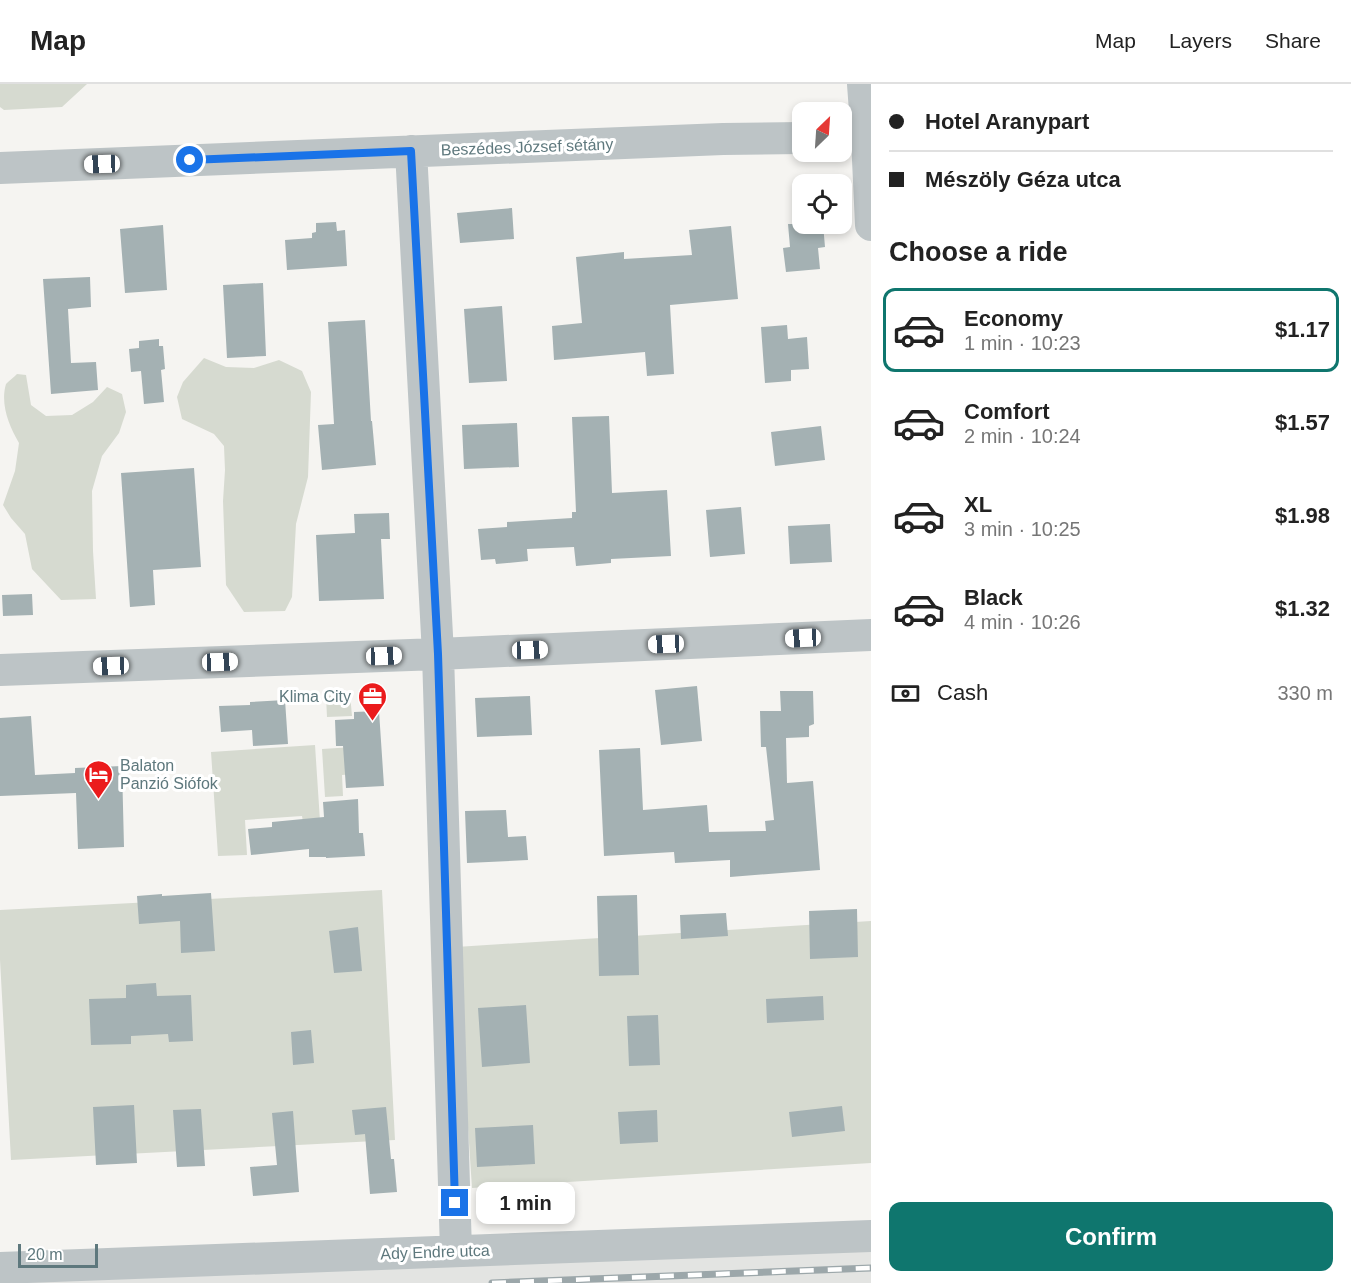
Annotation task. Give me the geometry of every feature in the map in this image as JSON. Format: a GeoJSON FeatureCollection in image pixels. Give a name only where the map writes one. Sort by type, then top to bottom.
{"type":"FeatureCollection","features":[{"type":"Feature","properties":{"kind":"street"},"geometry":{"type":"LineString","coordinates":[[863,84],[860,138],[871,225]]}},
{"type":"Feature","properties":{"kind":"street","name":"Beszédes József sétány"},"geometry":{"type":"LineString","coordinates":[[0,168],[792,138]]}},
{"type":"Feature","properties":{"kind":"street"},"geometry":{"type":"LineString","coordinates":[[411,151],[438,654],[456,1251]]}},
{"type":"Feature","properties":{"kind":"street"},"geometry":{"type":"LineString","coordinates":[[0,670],[871,635]]}},
{"type":"Feature","properties":{"kind":"street","name":"Ady Endre utca"},"geometry":{"type":"LineString","coordinates":[[0,1268],[871,1236]]}},
{"type":"Feature","properties":{"kind":"shaded area"},"geometry":{"type":"Polygon","coordinates":[[[0,84],[87,84],[62,107],[4,110],[0,107],[0,84]]]}},
{"type":"Feature","properties":{"kind":"shaded area"},"geometry":{"type":"Polygon","coordinates":[[[204,358],[226,367],[254,368],[279,360],[302,371],[311,392],[308,477],[296,524],[292,597],[285,611],[244,612],[226,585],[224,446],[214,434],[182,419],[177,397],[183,382],[204,358]]]}},
{"type":"Feature","properties":{"kind":"shaded area"},"geometry":{"type":"Polygon","coordinates":[[[17,374],[26,375],[31,405],[46,416],[72,415],[93,402],[107,387],[122,394],[126,412],[119,433],[102,456],[92,491],[96,599],[61,600],[32,569],[25,534],[3,505],[15,471],[19,443],[6,415],[4,392],[6,384],[17,374]]]}},
{"type":"Feature","properties":{"kind":"shaded area"},"geometry":{"type":"Polygon","coordinates":[[[350,694],[352,716],[327,717],[326,696],[350,694]]]}},
{"type":"Feature","properties":{"kind":"shaded area"},"geometry":{"type":"Polygon","coordinates":[[[315,745],[320,821],[303,822],[302,816],[245,820],[247,855],[218,856],[211,752],[315,745]]]}},
{"type":"Feature","properties":{"kind":"shaded area"},"geometry":{"type":"Polygon","coordinates":[[[353,747],[354,774],[342,775],[343,796],[325,797],[322,749],[353,747]]]}},
{"type":"Feature","properties":{"kind":"shaded area"},"geometry":{"type":"Polygon","coordinates":[[[382,890],[395,1140],[11,1160],[0,960],[0,910],[382,890]]]}},
{"type":"Feature","properties":{"kind":"shaded area"},"geometry":{"type":"Polygon","coordinates":[[[871,921],[871,1163],[472,1188],[456,947],[871,921]]]}},
{"type":"Feature","properties":{"kind":"shaded area"},"geometry":{"type":"Polygon","coordinates":[[[871,1222],[871,1283],[0,1283],[871,1222]]]}},
{"type":"Feature","properties":{"kind":"building"},"geometry":{"type":"Polygon","coordinates":[[[512,208],[514,239],[460,243],[457,213],[512,208]]]}},
{"type":"Feature","properties":{"kind":"building"},"geometry":{"type":"Polygon","coordinates":[[[336,222],[337,231],[345,230],[347,266],[287,270],[285,240],[312,238],[312,233],[316,232],[316,223],[336,222]]]}},
{"type":"Feature","properties":{"kind":"building"},"geometry":{"type":"Polygon","coordinates":[[[788,224],[792,224],[792,234],[824,234],[825,247],[818,248],[820,269],[786,272],[783,248],[790,247],[788,224]]]}},
{"type":"Feature","properties":{"kind":"building"},"geometry":{"type":"Polygon","coordinates":[[[163,225],[167,290],[125,293],[120,229],[163,225]]]}},
{"type":"Feature","properties":{"kind":"building"},"geometry":{"type":"Polygon","coordinates":[[[731,226],[738,299],[670,305],[674,374],[647,376],[645,352],[554,360],[552,326],[582,323],[576,257],[624,252],[624,259],[692,255],[689,230],[731,226]]]}},
{"type":"Feature","properties":{"kind":"building"},"geometry":{"type":"Polygon","coordinates":[[[90,277],[91,307],[68,309],[71,363],[96,362],[98,390],[51,394],[43,279],[90,277]]]}},
{"type":"Feature","properties":{"kind":"building"},"geometry":{"type":"Polygon","coordinates":[[[263,283],[266,356],[227,358],[223,285],[263,283]]]}},
{"type":"Feature","properties":{"kind":"building"},"geometry":{"type":"Polygon","coordinates":[[[502,306],[507,381],[469,383],[464,309],[502,306]]]}},
{"type":"Feature","properties":{"kind":"building"},"geometry":{"type":"Polygon","coordinates":[[[365,320],[376,465],[322,470],[318,425],[334,424],[328,322],[365,320]]]}},
{"type":"Feature","properties":{"kind":"building"},"geometry":{"type":"Polygon","coordinates":[[[787,325],[788,339],[807,337],[809,369],[791,370],[791,381],[765,383],[761,327],[787,325]]]}},
{"type":"Feature","properties":{"kind":"building"},"geometry":{"type":"Polygon","coordinates":[[[159,339],[159,346],[163,346],[165,369],[161,370],[164,402],[144,404],[141,371],[131,372],[129,349],[139,348],[139,341],[159,339]]]}},
{"type":"Feature","properties":{"kind":"building"},"geometry":{"type":"Polygon","coordinates":[[[609,416],[612,493],[667,490],[671,556],[611,559],[611,563],[576,566],[574,547],[527,549],[528,561],[496,564],[495,559],[481,560],[478,529],[507,527],[507,522],[572,518],[572,512],[576,512],[572,417],[609,416]]]}},
{"type":"Feature","properties":{"kind":"building"},"geometry":{"type":"Polygon","coordinates":[[[517,423],[519,467],[464,469],[462,425],[517,423]]]}},
{"type":"Feature","properties":{"kind":"building"},"geometry":{"type":"Polygon","coordinates":[[[821,426],[825,460],[775,466],[771,432],[821,426]]]}},
{"type":"Feature","properties":{"kind":"building"},"geometry":{"type":"Polygon","coordinates":[[[194,468],[201,567],[153,570],[155,605],[130,607],[121,473],[194,468]]]}},
{"type":"Feature","properties":{"kind":"building"},"geometry":{"type":"Polygon","coordinates":[[[741,507],[745,554],[710,557],[706,510],[741,507]]]}},
{"type":"Feature","properties":{"kind":"building"},"geometry":{"type":"Polygon","coordinates":[[[389,513],[390,539],[381,539],[384,599],[319,601],[316,535],[355,533],[354,514],[389,513]]]}},
{"type":"Feature","properties":{"kind":"building"},"geometry":{"type":"Polygon","coordinates":[[[830,524],[832,562],[790,564],[788,526],[830,524]]]}},
{"type":"Feature","properties":{"kind":"building"},"geometry":{"type":"Polygon","coordinates":[[[32,594],[33,615],[3,616],[2,595],[32,594]]]}},
{"type":"Feature","properties":{"kind":"building"},"geometry":{"type":"Polygon","coordinates":[[[697,686],[702,741],[661,745],[655,690],[697,686]]]}},
{"type":"Feature","properties":{"kind":"building"},"geometry":{"type":"Polygon","coordinates":[[[780,691],[813,691],[814,724],[809,726],[809,737],[786,738],[787,783],[813,781],[820,870],[730,877],[730,860],[675,863],[674,852],[604,856],[599,750],[640,748],[643,810],[707,805],[709,832],[766,831],[765,821],[774,820],[766,747],[761,747],[760,711],[781,711],[780,691]]]}},
{"type":"Feature","properties":{"kind":"building"},"geometry":{"type":"Polygon","coordinates":[[[530,696],[532,735],[477,737],[475,698],[530,696]]]}},
{"type":"Feature","properties":{"kind":"building"},"geometry":{"type":"Polygon","coordinates":[[[285,700],[288,744],[253,746],[252,730],[221,732],[219,706],[250,705],[250,702],[285,700]]]}},
{"type":"Feature","properties":{"kind":"building"},"geometry":{"type":"Polygon","coordinates":[[[379,711],[384,786],[346,788],[343,746],[336,746],[335,720],[354,719],[354,712],[379,711]]]}},
{"type":"Feature","properties":{"kind":"building"},"geometry":{"type":"Polygon","coordinates":[[[31,716],[35,775],[75,773],[75,768],[122,766],[124,847],[78,849],[76,793],[0,796],[0,718],[31,716]]]}},
{"type":"Feature","properties":{"kind":"building"},"geometry":{"type":"Polygon","coordinates":[[[358,799],[359,833],[363,833],[365,856],[309,857],[309,849],[251,855],[248,829],[272,827],[272,822],[324,817],[323,802],[358,799]]]}},
{"type":"Feature","properties":{"kind":"building"},"geometry":{"type":"Polygon","coordinates":[[[506,810],[508,837],[526,836],[528,860],[467,863],[465,811],[506,810]]]}},
{"type":"Feature","properties":{"kind":"building"},"geometry":{"type":"Polygon","coordinates":[[[211,893],[215,951],[181,953],[180,921],[139,924],[137,896],[211,893]]]}},
{"type":"Feature","properties":{"kind":"building"},"geometry":{"type":"Polygon","coordinates":[[[637,895],[639,975],[599,976],[597,896],[637,895]]]}},
{"type":"Feature","properties":{"kind":"building"},"geometry":{"type":"Polygon","coordinates":[[[857,909],[858,957],[810,959],[809,911],[857,909]]]}},
{"type":"Feature","properties":{"kind":"building"},"geometry":{"type":"Polygon","coordinates":[[[726,913],[728,936],[681,939],[680,915],[726,913]]]}},
{"type":"Feature","properties":{"kind":"building"},"geometry":{"type":"Polygon","coordinates":[[[358,927],[362,971],[334,973],[329,931],[358,927]]]}},
{"type":"Feature","properties":{"kind":"building"},"geometry":{"type":"Polygon","coordinates":[[[156,983],[157,996],[191,995],[193,1041],[169,1042],[168,1034],[131,1036],[131,1044],[91,1045],[89,999],[126,998],[126,985],[156,983]]]}},
{"type":"Feature","properties":{"kind":"building"},"geometry":{"type":"Polygon","coordinates":[[[823,996],[824,1020],[767,1023],[766,999],[823,996]]]}},
{"type":"Feature","properties":{"kind":"building"},"geometry":{"type":"Polygon","coordinates":[[[526,1005],[530,1063],[482,1067],[478,1008],[526,1005]]]}},
{"type":"Feature","properties":{"kind":"building"},"geometry":{"type":"Polygon","coordinates":[[[658,1015],[660,1065],[629,1066],[627,1016],[658,1015]]]}},
{"type":"Feature","properties":{"kind":"building"},"geometry":{"type":"Polygon","coordinates":[[[311,1030],[314,1063],[293,1065],[291,1032],[311,1030]]]}},
{"type":"Feature","properties":{"kind":"building"},"geometry":{"type":"Polygon","coordinates":[[[134,1105],[137,1163],[96,1165],[93,1107],[134,1105]]]}},
{"type":"Feature","properties":{"kind":"building"},"geometry":{"type":"Polygon","coordinates":[[[842,1106],[845,1131],[792,1137],[789,1112],[842,1106]]]}},
{"type":"Feature","properties":{"kind":"building"},"geometry":{"type":"Polygon","coordinates":[[[386,1107],[397,1192],[370,1194],[365,1134],[355,1135],[352,1110],[386,1107]]]}},
{"type":"Feature","properties":{"kind":"building"},"geometry":{"type":"Polygon","coordinates":[[[201,1109],[205,1166],[177,1167],[173,1110],[201,1109]]]}},
{"type":"Feature","properties":{"kind":"building"},"geometry":{"type":"Polygon","coordinates":[[[657,1110],[658,1142],[620,1144],[618,1112],[657,1110]]]}},
{"type":"Feature","properties":{"kind":"building"},"geometry":{"type":"Polygon","coordinates":[[[293,1111],[299,1192],[253,1196],[250,1167],[277,1165],[272,1113],[293,1111]]]}},
{"type":"Feature","properties":{"kind":"building"},"geometry":{"type":"Polygon","coordinates":[[[533,1125],[535,1164],[477,1167],[475,1128],[533,1125]]]}},
{"type":"Feature","properties":{"kind":"railway"},"geometry":{"type":"LineString","coordinates":[[492,1283],[871,1268]]}},
{"type":"Feature","properties":{"kind":"place","name":"Klima City"},"geometry":{"type":"Point","coordinates":[372,722]}},
{"type":"Feature","properties":{"kind":"place","name":"Balaton Panzió Siófok"},"geometry":{"type":"Point","coordinates":[99,800]}},
{"type":"Feature","properties":{"kind":"route"},"geometry":{"type":"LineString","coordinates":[[190,160],[411,151],[438,654],[455,1203]]}}]}
